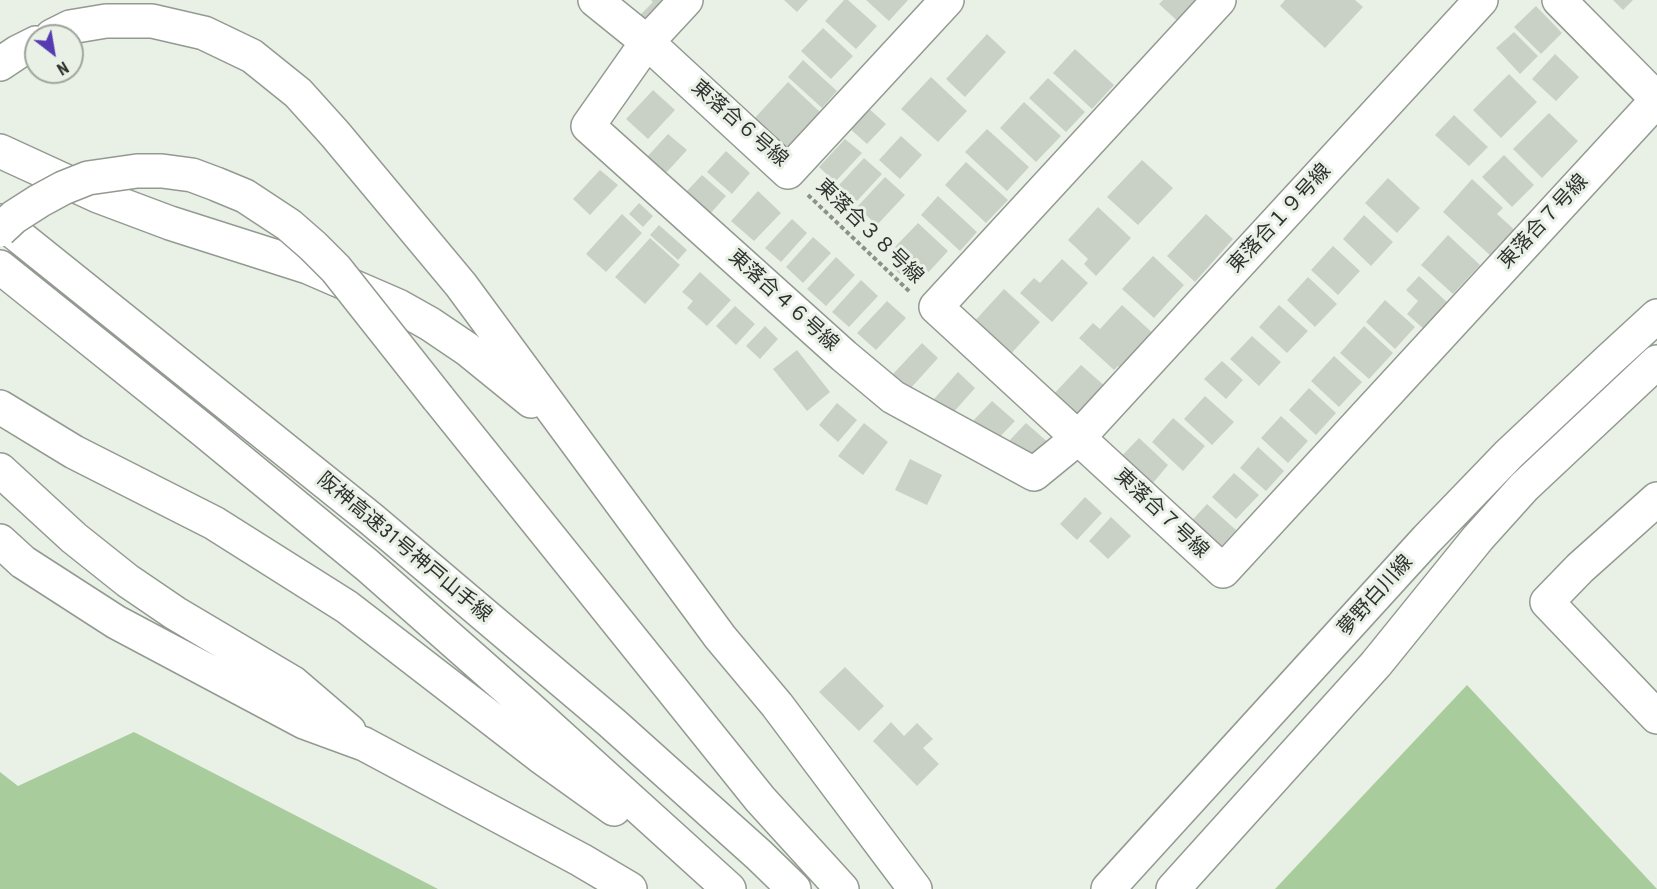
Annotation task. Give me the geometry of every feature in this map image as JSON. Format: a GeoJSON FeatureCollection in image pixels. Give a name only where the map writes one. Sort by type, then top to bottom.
{"type":"FeatureCollection","features":[{"type":"Feature","properties":{"kind":"main road","name":"東落合６号線"},"geometry":{"type":"LineString","coordinates":[[595,0],[647,42],[788,172],[947,0]]}},
{"type":"Feature","properties":{"kind":"main road"},"geometry":{"type":"LineString","coordinates":[[647,42],[686,0]]}},
{"type":"Feature","properties":{"kind":"main road"},"geometry":{"type":"LineString","coordinates":[[936,307],[1219,0]]}},
{"type":"Feature","properties":{"kind":"main road","name":"東落合１９号線"},"geometry":{"type":"LineString","coordinates":[[1078,438],[1481,0]]}},
{"type":"Feature","properties":{"kind":"main road"},"geometry":{"type":"LineString","coordinates":[[1559,0],[1657,99]]}},
{"type":"Feature","properties":{"kind":"main road"},"geometry":{"type":"LineString","coordinates":[[84,25],[105,21],[152,21],[204,33],[252,56],[298,93],[461,285],[720,637],[777,705],[915,889]]}},
{"type":"Feature","properties":{"kind":"main road","name":"東落合４６号線"},"geometry":{"type":"LineString","coordinates":[[647,42],[588,126],[835,348],[893,397],[1034,474],[1078,438]]}},
{"type":"Feature","properties":{"kind":"main road","name":"東落合７号線"},"geometry":{"type":"LineString","coordinates":[[936,307],[1223,571],[1657,99]]}},
{"type":"Feature","properties":{"kind":"main road"},"geometry":{"type":"LineString","coordinates":[[0,151],[98,196],[170,223],[308,267],[398,306],[467,349],[569,434]]}},
{"type":"Feature","properties":{"kind":"main road"},"geometry":{"type":"LineString","coordinates":[[0,230],[14,217],[63,188],[88,178],[137,171],[162,171],[192,175],[245,195],[289,225],[336,269],[760,799],[842,889]]}},
{"type":"Feature","properties":{"kind":"main road","name":"阪神高速31号神戸山手線"},"geometry":{"type":"LineString","coordinates":[[0,221],[370,518],[612,723],[794,889]]}},
{"type":"Feature","properties":{"kind":"main road","name":"阪神高速31号神戸山手線"},"geometry":{"type":"LineString","coordinates":[[0,267],[367,565],[528,706],[728,889]]}},
{"type":"Feature","properties":{"kind":"main road","name":"夢野白川線"},"geometry":{"type":"LineString","coordinates":[[1108,889],[1427,539],[1509,454],[1657,316]]}},
{"type":"Feature","properties":{"kind":"main road","name":"夢野白川線"},"geometry":{"type":"LineString","coordinates":[[1173,889],[1376,664],[1478,538],[1524,487],[1657,362]]}},
{"type":"Feature","properties":{"kind":"main road"},"geometry":{"type":"LineString","coordinates":[[0,407],[74,452],[214,523],[347,607],[540,756],[728,889]]}},
{"type":"Feature","properties":{"kind":"main road"},"geometry":{"type":"LineString","coordinates":[[0,470],[74,538],[128,581],[175,613],[294,683],[364,744]]}},
{"type":"Feature","properties":{"kind":"main road"},"geometry":{"type":"LineString","coordinates":[[1657,499],[1580,568],[1547,602],[1657,717]]}},
{"type":"Feature","properties":{"kind":"main road"},"geometry":{"type":"LineString","coordinates":[[0,541],[23,562],[116,622],[303,722],[364,744],[581,860],[630,889]]}},
{"type":"Feature","properties":{"kind":"path","name":"東落合３８号線"},"geometry":{"type":"LineString","coordinates":[[788,172],[797,184],[916,298],[936,307]]}},
{"type":"Feature","properties":{"kind":"green space"},"geometry":{"type":"Polygon","coordinates":[[[1467,685],[1657,889],[1275,889],[1467,685]]]}},
{"type":"Feature","properties":{"kind":"green space"},"geometry":{"type":"Polygon","coordinates":[[[134,732],[438,889],[0,889],[0,772],[18,786],[134,732]]]}},
{"type":"Feature","properties":{"kind":"building"},"geometry":{"type":"Polygon","coordinates":[[[651,0],[676,0],[651,26],[640,15],[653,2],[651,0]]]}},
{"type":"Feature","properties":{"kind":"building"},"geometry":{"type":"Polygon","coordinates":[[[784,0],[808,0],[797,12],[784,0]]]}},
{"type":"Feature","properties":{"kind":"building"},"geometry":{"type":"Polygon","coordinates":[[[844,0],[848,0],[877,26],[856,49],[825,21],[844,0]]]}},
{"type":"Feature","properties":{"kind":"building"},"geometry":{"type":"Polygon","coordinates":[[[866,0],[908,0],[889,21],[866,0]]]}},
{"type":"Feature","properties":{"kind":"building"},"geometry":{"type":"Polygon","coordinates":[[[1163,0],[1209,0],[1184,27],[1159,4],[1163,0]]]}},
{"type":"Feature","properties":{"kind":"building"},"geometry":{"type":"Polygon","coordinates":[[[1285,0],[1355,0],[1363,7],[1325,48],[1280,6],[1285,0]]]}},
{"type":"Feature","properties":{"kind":"building"},"geometry":{"type":"Polygon","coordinates":[[[1613,0],[1633,0],[1623,10],[1613,0]]]}},
{"type":"Feature","properties":{"kind":"building"},"geometry":{"type":"Polygon","coordinates":[[[1536,6],[1562,33],[1541,54],[1514,27],[1536,6]]]}},
{"type":"Feature","properties":{"kind":"building"},"geometry":{"type":"Polygon","coordinates":[[[823,28],[853,56],[831,79],[801,51],[823,28]]]}},
{"type":"Feature","properties":{"kind":"building"},"geometry":{"type":"Polygon","coordinates":[[[1514,32],[1538,56],[1520,74],[1496,48],[1514,32]]]}},
{"type":"Feature","properties":{"kind":"building"},"geometry":{"type":"Polygon","coordinates":[[[987,34],[1006,52],[965,97],[946,79],[987,34]]]}},
{"type":"Feature","properties":{"kind":"building"},"geometry":{"type":"Polygon","coordinates":[[[1075,49],[1114,85],[1092,109],[1053,73],[1075,49]]]}},
{"type":"Feature","properties":{"kind":"building"},"geometry":{"type":"Polygon","coordinates":[[[1555,54],[1579,77],[1556,101],[1532,79],[1555,54]]]}},
{"type":"Feature","properties":{"kind":"building"},"geometry":{"type":"Polygon","coordinates":[[[803,60],[837,91],[822,108],[788,77],[803,60]]]}},
{"type":"Feature","properties":{"kind":"building"},"geometry":{"type":"Polygon","coordinates":[[[1509,74],[1537,102],[1501,138],[1473,110],[1509,74]]]}},
{"type":"Feature","properties":{"kind":"building"},"geometry":{"type":"Polygon","coordinates":[[[931,77],[967,111],[938,142],[901,109],[931,77]]]}},
{"type":"Feature","properties":{"kind":"building"},"geometry":{"type":"Polygon","coordinates":[[[1048,78],[1085,112],[1066,132],[1029,98],[1048,78]]]}},
{"type":"Feature","properties":{"kind":"building"},"geometry":{"type":"Polygon","coordinates":[[[788,82],[821,113],[787,151],[753,120],[788,82]]]}},
{"type":"Feature","properties":{"kind":"building"},"geometry":{"type":"Polygon","coordinates":[[[653,90],[675,110],[648,139],[626,119],[653,90]]]}},
{"type":"Feature","properties":{"kind":"building"},"geometry":{"type":"Polygon","coordinates":[[[1024,102],[1061,136],[1036,162],[1000,128],[1024,102]]]}},
{"type":"Feature","properties":{"kind":"building"},"geometry":{"type":"Polygon","coordinates":[[[867,107],[886,124],[867,144],[848,127],[867,107]]]}},
{"type":"Feature","properties":{"kind":"building"},"geometry":{"type":"Polygon","coordinates":[[[1549,113],[1578,141],[1542,178],[1513,149],[1549,113]]]}},
{"type":"Feature","properties":{"kind":"building"},"geometry":{"type":"Polygon","coordinates":[[[1454,115],[1488,147],[1469,166],[1435,135],[1454,115]]]}},
{"type":"Feature","properties":{"kind":"building"},"geometry":{"type":"Polygon","coordinates":[[[987,129],[1029,167],[1007,191],[965,152],[987,129]]]}},
{"type":"Feature","properties":{"kind":"building"},"geometry":{"type":"Polygon","coordinates":[[[668,134],[687,150],[665,174],[647,157],[668,134]]]}},
{"type":"Feature","properties":{"kind":"building"},"geometry":{"type":"Polygon","coordinates":[[[901,136],[922,155],[900,179],[879,160],[901,136]]]}},
{"type":"Feature","properties":{"kind":"building"},"geometry":{"type":"Polygon","coordinates":[[[845,139],[862,153],[835,182],[819,167],[845,139]]]}},
{"type":"Feature","properties":{"kind":"building"},"geometry":{"type":"Polygon","coordinates":[[[726,151],[750,173],[732,194],[707,172],[726,151]]]}},
{"type":"Feature","properties":{"kind":"building"},"geometry":{"type":"Polygon","coordinates":[[[1504,155],[1534,185],[1512,207],[1482,177],[1504,155]]]}},
{"type":"Feature","properties":{"kind":"building"},"geometry":{"type":"Polygon","coordinates":[[[864,158],[882,174],[857,201],[839,185],[864,158]]]}},
{"type":"Feature","properties":{"kind":"building"},"geometry":{"type":"Polygon","coordinates":[[[1142,160],[1173,188],[1138,225],[1107,197],[1142,160]]]}},
{"type":"Feature","properties":{"kind":"building"},"geometry":{"type":"Polygon","coordinates":[[[966,162],[1008,200],[986,223],[945,185],[966,162]]]}},
{"type":"Feature","properties":{"kind":"building"},"geometry":{"type":"Polygon","coordinates":[[[600,170],[618,185],[590,215],[573,199],[600,170]]]}},
{"type":"Feature","properties":{"kind":"building"},"geometry":{"type":"Polygon","coordinates":[[[702,175],[726,196],[709,215],[685,193],[702,175]]]}},
{"type":"Feature","properties":{"kind":"building"},"geometry":{"type":"Polygon","coordinates":[[[885,177],[905,195],[877,225],[857,207],[885,177]]]}},
{"type":"Feature","properties":{"kind":"building"},"geometry":{"type":"Polygon","coordinates":[[[1388,178],[1420,208],[1397,233],[1365,203],[1388,178]]]}},
{"type":"Feature","properties":{"kind":"building"},"geometry":{"type":"Polygon","coordinates":[[[1472,179],[1503,208],[1497,214],[1517,232],[1493,258],[1443,212],[1472,179]]]}},
{"type":"Feature","properties":{"kind":"building"},"geometry":{"type":"Polygon","coordinates":[[[758,191],[781,213],[754,241],[731,221],[758,191]]]}},
{"type":"Feature","properties":{"kind":"building"},"geometry":{"type":"Polygon","coordinates":[[[938,196],[977,232],[960,251],[921,215],[938,196]]]}},
{"type":"Feature","properties":{"kind":"building"},"geometry":{"type":"Polygon","coordinates":[[[639,203],[653,216],[643,227],[629,214],[639,203]]]}},
{"type":"Feature","properties":{"kind":"building"},"geometry":{"type":"Polygon","coordinates":[[[1098,207],[1131,238],[1096,276],[1084,264],[1088,259],[1068,240],[1098,207]]]}},
{"type":"Feature","properties":{"kind":"building"},"geometry":{"type":"Polygon","coordinates":[[[622,214],[642,233],[606,272],[586,254],[622,214]]]}},
{"type":"Feature","properties":{"kind":"building"},"geometry":{"type":"Polygon","coordinates":[[[1206,214],[1233,239],[1195,282],[1167,256],[1206,214]]]}},
{"type":"Feature","properties":{"kind":"building"},"geometry":{"type":"Polygon","coordinates":[[[1364,215],[1393,242],[1371,266],[1343,239],[1364,215]]]}},
{"type":"Feature","properties":{"kind":"building"},"geometry":{"type":"Polygon","coordinates":[[[792,219],[807,233],[781,262],[765,248],[792,219]]]}},
{"type":"Feature","properties":{"kind":"building"},"geometry":{"type":"Polygon","coordinates":[[[918,223],[948,251],[926,275],[923,271],[911,284],[893,268],[904,255],[895,247],[918,223]]]}},
{"type":"Feature","properties":{"kind":"building"},"geometry":{"type":"Polygon","coordinates":[[[659,225],[687,250],[678,260],[650,235],[659,225]]]}},
{"type":"Feature","properties":{"kind":"building"},"geometry":{"type":"Polygon","coordinates":[[[1448,235],[1480,265],[1453,294],[1421,265],[1448,235]]]}},
{"type":"Feature","properties":{"kind":"building"},"geometry":{"type":"Polygon","coordinates":[[[813,237],[831,253],[803,283],[786,267],[813,237]]]}},
{"type":"Feature","properties":{"kind":"building"},"geometry":{"type":"Polygon","coordinates":[[[650,238],[680,265],[645,304],[615,277],[650,238]]]}},
{"type":"Feature","properties":{"kind":"building"},"geometry":{"type":"Polygon","coordinates":[[[1333,246],[1360,271],[1338,295],[1311,270],[1333,246]]]}},
{"type":"Feature","properties":{"kind":"building"},"geometry":{"type":"Polygon","coordinates":[[[1153,256],[1184,285],[1154,318],[1122,289],[1153,256]]]}},
{"type":"Feature","properties":{"kind":"building"},"geometry":{"type":"Polygon","coordinates":[[[836,257],[855,275],[826,306],[807,289],[836,257]]]}},
{"type":"Feature","properties":{"kind":"building"},"geometry":{"type":"Polygon","coordinates":[[[1062,259],[1088,283],[1052,322],[1020,293],[1034,278],[1040,283],[1062,259]]]}},
{"type":"Feature","properties":{"kind":"building"},"geometry":{"type":"Polygon","coordinates":[[[700,272],[731,300],[707,326],[687,308],[693,301],[682,292],[700,272]]]}},
{"type":"Feature","properties":{"kind":"building"},"geometry":{"type":"Polygon","coordinates":[[[1419,276],[1449,304],[1425,330],[1407,314],[1418,301],[1406,290],[1419,276]]]}},
{"type":"Feature","properties":{"kind":"building"},"geometry":{"type":"Polygon","coordinates":[[[1308,277],[1337,304],[1315,327],[1287,300],[1308,277]]]}},
{"type":"Feature","properties":{"kind":"building"},"geometry":{"type":"Polygon","coordinates":[[[861,280],[878,296],[849,327],[832,312],[861,280]]]}},
{"type":"Feature","properties":{"kind":"building"},"geometry":{"type":"Polygon","coordinates":[[[1004,289],[1040,322],[1008,357],[972,324],[1004,289]]]}},
{"type":"Feature","properties":{"kind":"building"},"geometry":{"type":"Polygon","coordinates":[[[1385,300],[1415,327],[1395,349],[1366,322],[1385,300]]]}},
{"type":"Feature","properties":{"kind":"building"},"geometry":{"type":"Polygon","coordinates":[[[887,301],[906,318],[876,350],[857,333],[887,301]]]}},
{"type":"Feature","properties":{"kind":"building"},"geometry":{"type":"Polygon","coordinates":[[[1122,305],[1157,337],[1125,372],[1118,366],[1114,370],[1079,338],[1093,323],[1100,329],[1122,305]]]}},
{"type":"Feature","properties":{"kind":"building"},"geometry":{"type":"Polygon","coordinates":[[[1279,305],[1308,331],[1287,353],[1259,327],[1279,305]]]}},
{"type":"Feature","properties":{"kind":"building"},"geometry":{"type":"Polygon","coordinates":[[[735,306],[755,324],[736,345],[716,326],[735,306]]]}},
{"type":"Feature","properties":{"kind":"building"},"geometry":{"type":"Polygon","coordinates":[[[765,326],[778,339],[760,359],[746,346],[765,326]]]}},
{"type":"Feature","properties":{"kind":"building"},"geometry":{"type":"Polygon","coordinates":[[[1364,326],[1393,353],[1369,379],[1340,353],[1364,326]]]}},
{"type":"Feature","properties":{"kind":"building"},"geometry":{"type":"Polygon","coordinates":[[[1252,336],[1281,362],[1259,386],[1230,359],[1252,336]]]}},
{"type":"Feature","properties":{"kind":"building"},"geometry":{"type":"Polygon","coordinates":[[[922,343],[938,358],[910,389],[893,374],[922,343]]]}},
{"type":"Feature","properties":{"kind":"building"},"geometry":{"type":"Polygon","coordinates":[[[797,350],[830,392],[807,411],[773,369],[797,350]]]}},
{"type":"Feature","properties":{"kind":"building"},"geometry":{"type":"Polygon","coordinates":[[[1334,356],[1362,382],[1339,407],[1311,381],[1334,356]]]}},
{"type":"Feature","properties":{"kind":"building"},"geometry":{"type":"Polygon","coordinates":[[[1222,361],[1243,380],[1226,399],[1204,379],[1222,361]]]}},
{"type":"Feature","properties":{"kind":"building"},"geometry":{"type":"Polygon","coordinates":[[[1081,365],[1107,388],[1077,421],[1051,397],[1081,365]]]}},
{"type":"Feature","properties":{"kind":"building"},"geometry":{"type":"Polygon","coordinates":[[[958,372],[975,388],[951,415],[934,399],[958,372]]]}},
{"type":"Feature","properties":{"kind":"building"},"geometry":{"type":"Polygon","coordinates":[[[1309,388],[1336,413],[1316,435],[1289,410],[1309,388]]]}},
{"type":"Feature","properties":{"kind":"building"},"geometry":{"type":"Polygon","coordinates":[[[1205,396],[1234,422],[1212,445],[1184,419],[1205,396]]]}},
{"type":"Feature","properties":{"kind":"building"},"geometry":{"type":"Polygon","coordinates":[[[992,401],[1015,421],[994,443],[972,422],[992,401]]]}},
{"type":"Feature","properties":{"kind":"building"},"geometry":{"type":"Polygon","coordinates":[[[837,403],[857,420],[838,442],[819,425],[837,403]]]}},
{"type":"Feature","properties":{"kind":"building"},"geometry":{"type":"Polygon","coordinates":[[[1281,416],[1308,441],[1288,463],[1261,438],[1281,416]]]}},
{"type":"Feature","properties":{"kind":"building"},"geometry":{"type":"Polygon","coordinates":[[[1173,418],[1205,446],[1183,471],[1152,442],[1173,418]]]}},
{"type":"Feature","properties":{"kind":"building"},"geometry":{"type":"Polygon","coordinates":[[[864,423],[888,442],[863,475],[838,456],[864,423]]]}},
{"type":"Feature","properties":{"kind":"building"},"geometry":{"type":"Polygon","coordinates":[[[1026,423],[1050,444],[1030,465],[1007,443],[1026,423]]]}},
{"type":"Feature","properties":{"kind":"building"},"geometry":{"type":"Polygon","coordinates":[[[1139,438],[1168,465],[1147,490],[1116,462],[1139,438]]]}},
{"type":"Feature","properties":{"kind":"building"},"geometry":{"type":"Polygon","coordinates":[[[1258,447],[1284,471],[1266,491],[1240,468],[1258,447]]]}},
{"type":"Feature","properties":{"kind":"building"},"geometry":{"type":"Polygon","coordinates":[[[910,459],[942,475],[927,505],[895,490],[910,459]]]}},
{"type":"Feature","properties":{"kind":"building"},"geometry":{"type":"Polygon","coordinates":[[[1234,473],[1259,495],[1236,519],[1212,497],[1234,473]]]}},
{"type":"Feature","properties":{"kind":"building"},"geometry":{"type":"Polygon","coordinates":[[[1085,497],[1102,513],[1077,540],[1060,524],[1085,497]]]}},
{"type":"Feature","properties":{"kind":"building"},"geometry":{"type":"Polygon","coordinates":[[[1207,504],[1236,530],[1215,553],[1187,526],[1207,504]]]}},
{"type":"Feature","properties":{"kind":"building"},"geometry":{"type":"Polygon","coordinates":[[[1111,517],[1131,536],[1108,559],[1089,541],[1111,517]]]}},
{"type":"Feature","properties":{"kind":"building"},"geometry":{"type":"Polygon","coordinates":[[[845,667],[884,706],[859,731],[819,692],[845,667]]]}},
{"type":"Feature","properties":{"kind":"building"},"geometry":{"type":"Polygon","coordinates":[[[891,722],[904,736],[917,723],[933,739],[923,748],[939,764],[917,786],[873,741],[891,722]]]}}]}
